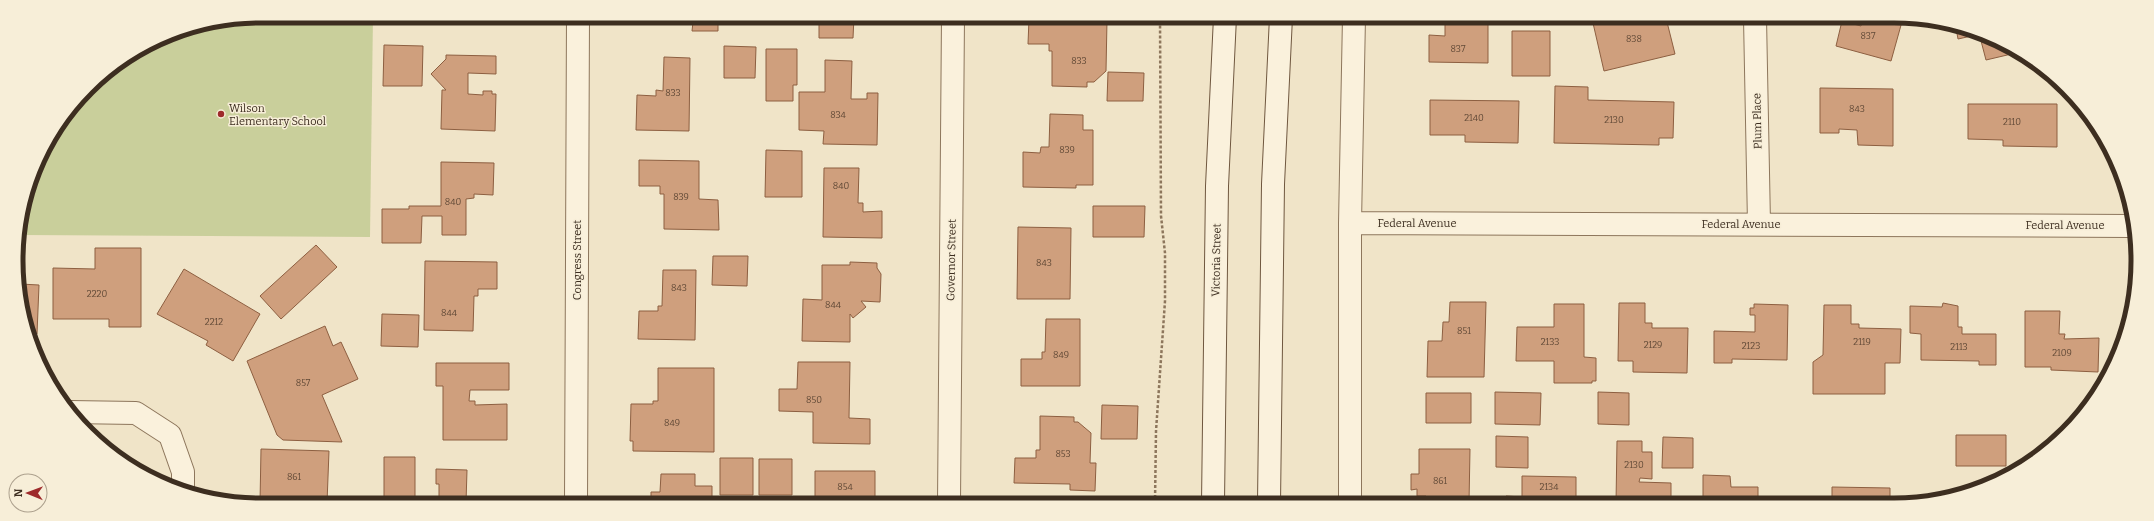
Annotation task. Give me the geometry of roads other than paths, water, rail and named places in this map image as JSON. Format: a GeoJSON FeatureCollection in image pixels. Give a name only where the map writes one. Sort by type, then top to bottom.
{"type":"FeatureCollection","features":[{"type":"Feature","properties":{"kind":"street","name":"Congress Street"},"geometry":{"type":"LineString","coordinates":[[576,498],[578,23]]}},
{"type":"Feature","properties":{"kind":"street","name":"Governor Street"},"geometry":{"type":"LineString","coordinates":[[949,498],[953,23]]}},
{"type":"Feature","properties":{"kind":"street","name":"Victoria Street"},"geometry":{"type":"LineString","coordinates":[[1213,498],[1217,186],[1226,23]]}},
{"type":"Feature","properties":{"kind":"street"},"geometry":{"type":"LineString","coordinates":[[1269,498],[1273,184],[1281,23]]}},
{"type":"Feature","properties":{"kind":"street"},"geometry":{"type":"LineString","coordinates":[[1350,498],[1350,223],[1354,23]]}},
{"type":"Feature","properties":{"kind":"street","name":"Plum Place"},"geometry":{"type":"LineString","coordinates":[[1755,23],[1759,224]]}},
{"type":"Feature","properties":{"kind":"street","name":"Federal Avenue"},"geometry":{"type":"LineString","coordinates":[[1350,223],[2128,226]]}},
{"type":"Feature","properties":{"kind":"street"},"geometry":{"type":"LineString","coordinates":[[78,412],[136,413],[170,435],[184,472],[183,485]]}},
{"type":"Feature","properties":{"kind":"place","name":"Wilson Elementary School"},"geometry":{"type":"Point","coordinates":[221,114]}}]}
